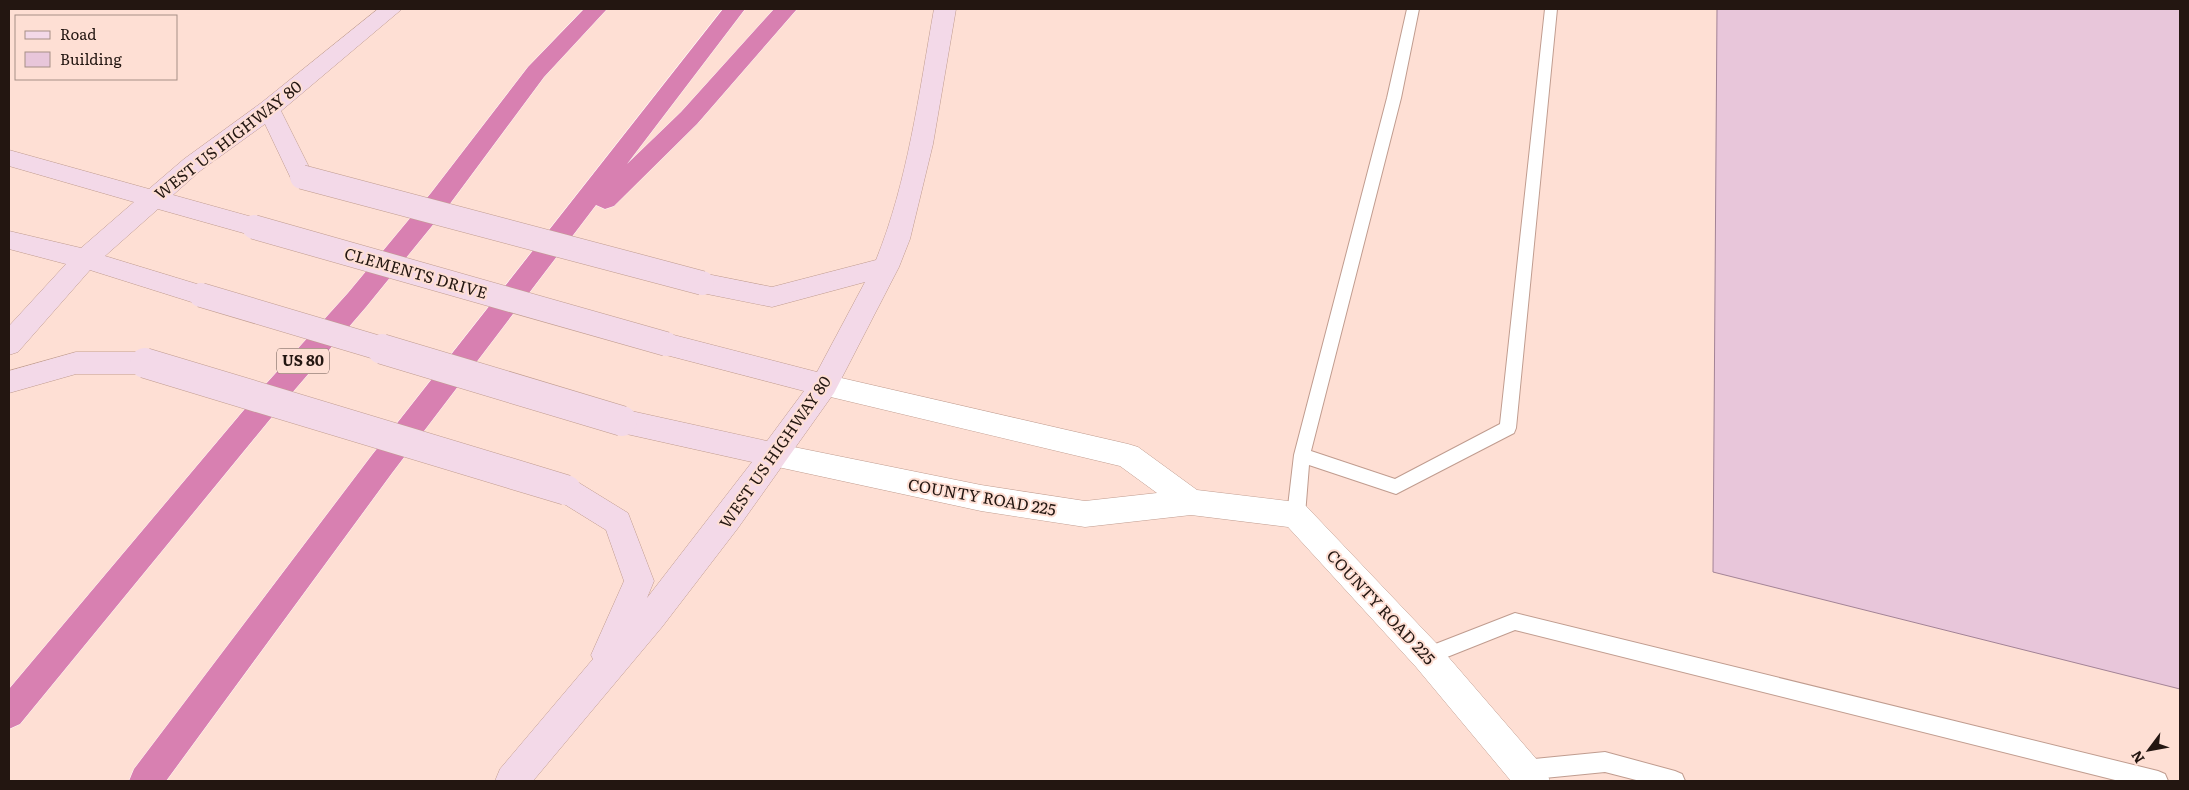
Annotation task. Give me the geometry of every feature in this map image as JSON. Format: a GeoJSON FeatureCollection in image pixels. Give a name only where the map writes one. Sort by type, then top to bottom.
{"type":"FeatureCollection","features":[{"type":"Feature","properties":{"kind":"highway","name":"US 80"},"geometry":{"type":"LineString","coordinates":[[9,713],[275,393],[405,242],[536,72],[596,9]]}},
{"type":"Feature","properties":{"kind":"highway"},"geometry":{"type":"LineString","coordinates":[[146,781],[382,464],[734,9]]}},
{"type":"Feature","properties":{"kind":"highway"},"geometry":{"type":"LineString","coordinates":[[532,271],[688,118],[786,9]]}},
{"type":"Feature","properties":{"kind":"main road","name":"WEST US HIGHWAY 80"},"geometry":{"type":"LineString","coordinates":[[9,344],[85,259],[154,198],[192,165],[269,109],[392,9]]}},
{"type":"Feature","properties":{"kind":"main road","name":"WEST US HIGHWAY 80"},"geometry":{"type":"LineString","coordinates":[[512,781],[662,602],[728,519],[824,385],[886,267],[897,238],[921,144],[945,9]]}},
{"type":"Feature","properties":{"kind":"main road"},"geometry":{"type":"LineString","coordinates":[[269,109],[302,177],[702,283],[772,297],[886,267]]}},
{"type":"Feature","properties":{"kind":"main road","name":"CLEMENTS DRIVE"},"geometry":{"type":"LineString","coordinates":[[9,158],[666,344],[824,385]]}},
{"type":"Feature","properties":{"kind":"main road"},"geometry":{"type":"LineString","coordinates":[[9,240],[85,259],[622,420],[774,455]]}},
{"type":"Feature","properties":{"kind":"main road"},"geometry":{"type":"LineString","coordinates":[[9,382],[76,363],[145,363],[566,490],[618,522],[639,581],[598,677]]}},
{"type":"Feature","properties":{"kind":"street","name":"COUNTY ROAD 225"},"geometry":{"type":"LineString","coordinates":[[824,385],[1128,456],[1191,502]]}},
{"type":"Feature","properties":{"kind":"street","name":"COUNTY ROAD 225"},"geometry":{"type":"LineString","coordinates":[[774,455],[981,498],[1085,514],[1191,502],[1296,515],[1427,656],[1529,776]]}},
{"type":"Feature","properties":{"kind":"lane"},"geometry":{"type":"LineString","coordinates":[[1296,515],[1302,455],[1394,98],[1413,9]]}},
{"type":"Feature","properties":{"kind":"lane"},"geometry":{"type":"LineString","coordinates":[[1302,455],[1396,487],[1508,428],[1551,9]]}},
{"type":"Feature","properties":{"kind":"lane"},"geometry":{"type":"LineString","coordinates":[[1427,656],[1515,620],[2158,781]]}},
{"type":"Feature","properties":{"kind":"lane"},"geometry":{"type":"LineString","coordinates":[[1529,776],[1605,762],[1675,781]]}},
{"type":"Feature","properties":{"kind":"building"},"geometry":{"type":"Polygon","coordinates":[[[1717,9],[2180,9],[2180,689],[1713,572],[1717,9]]]}}]}
